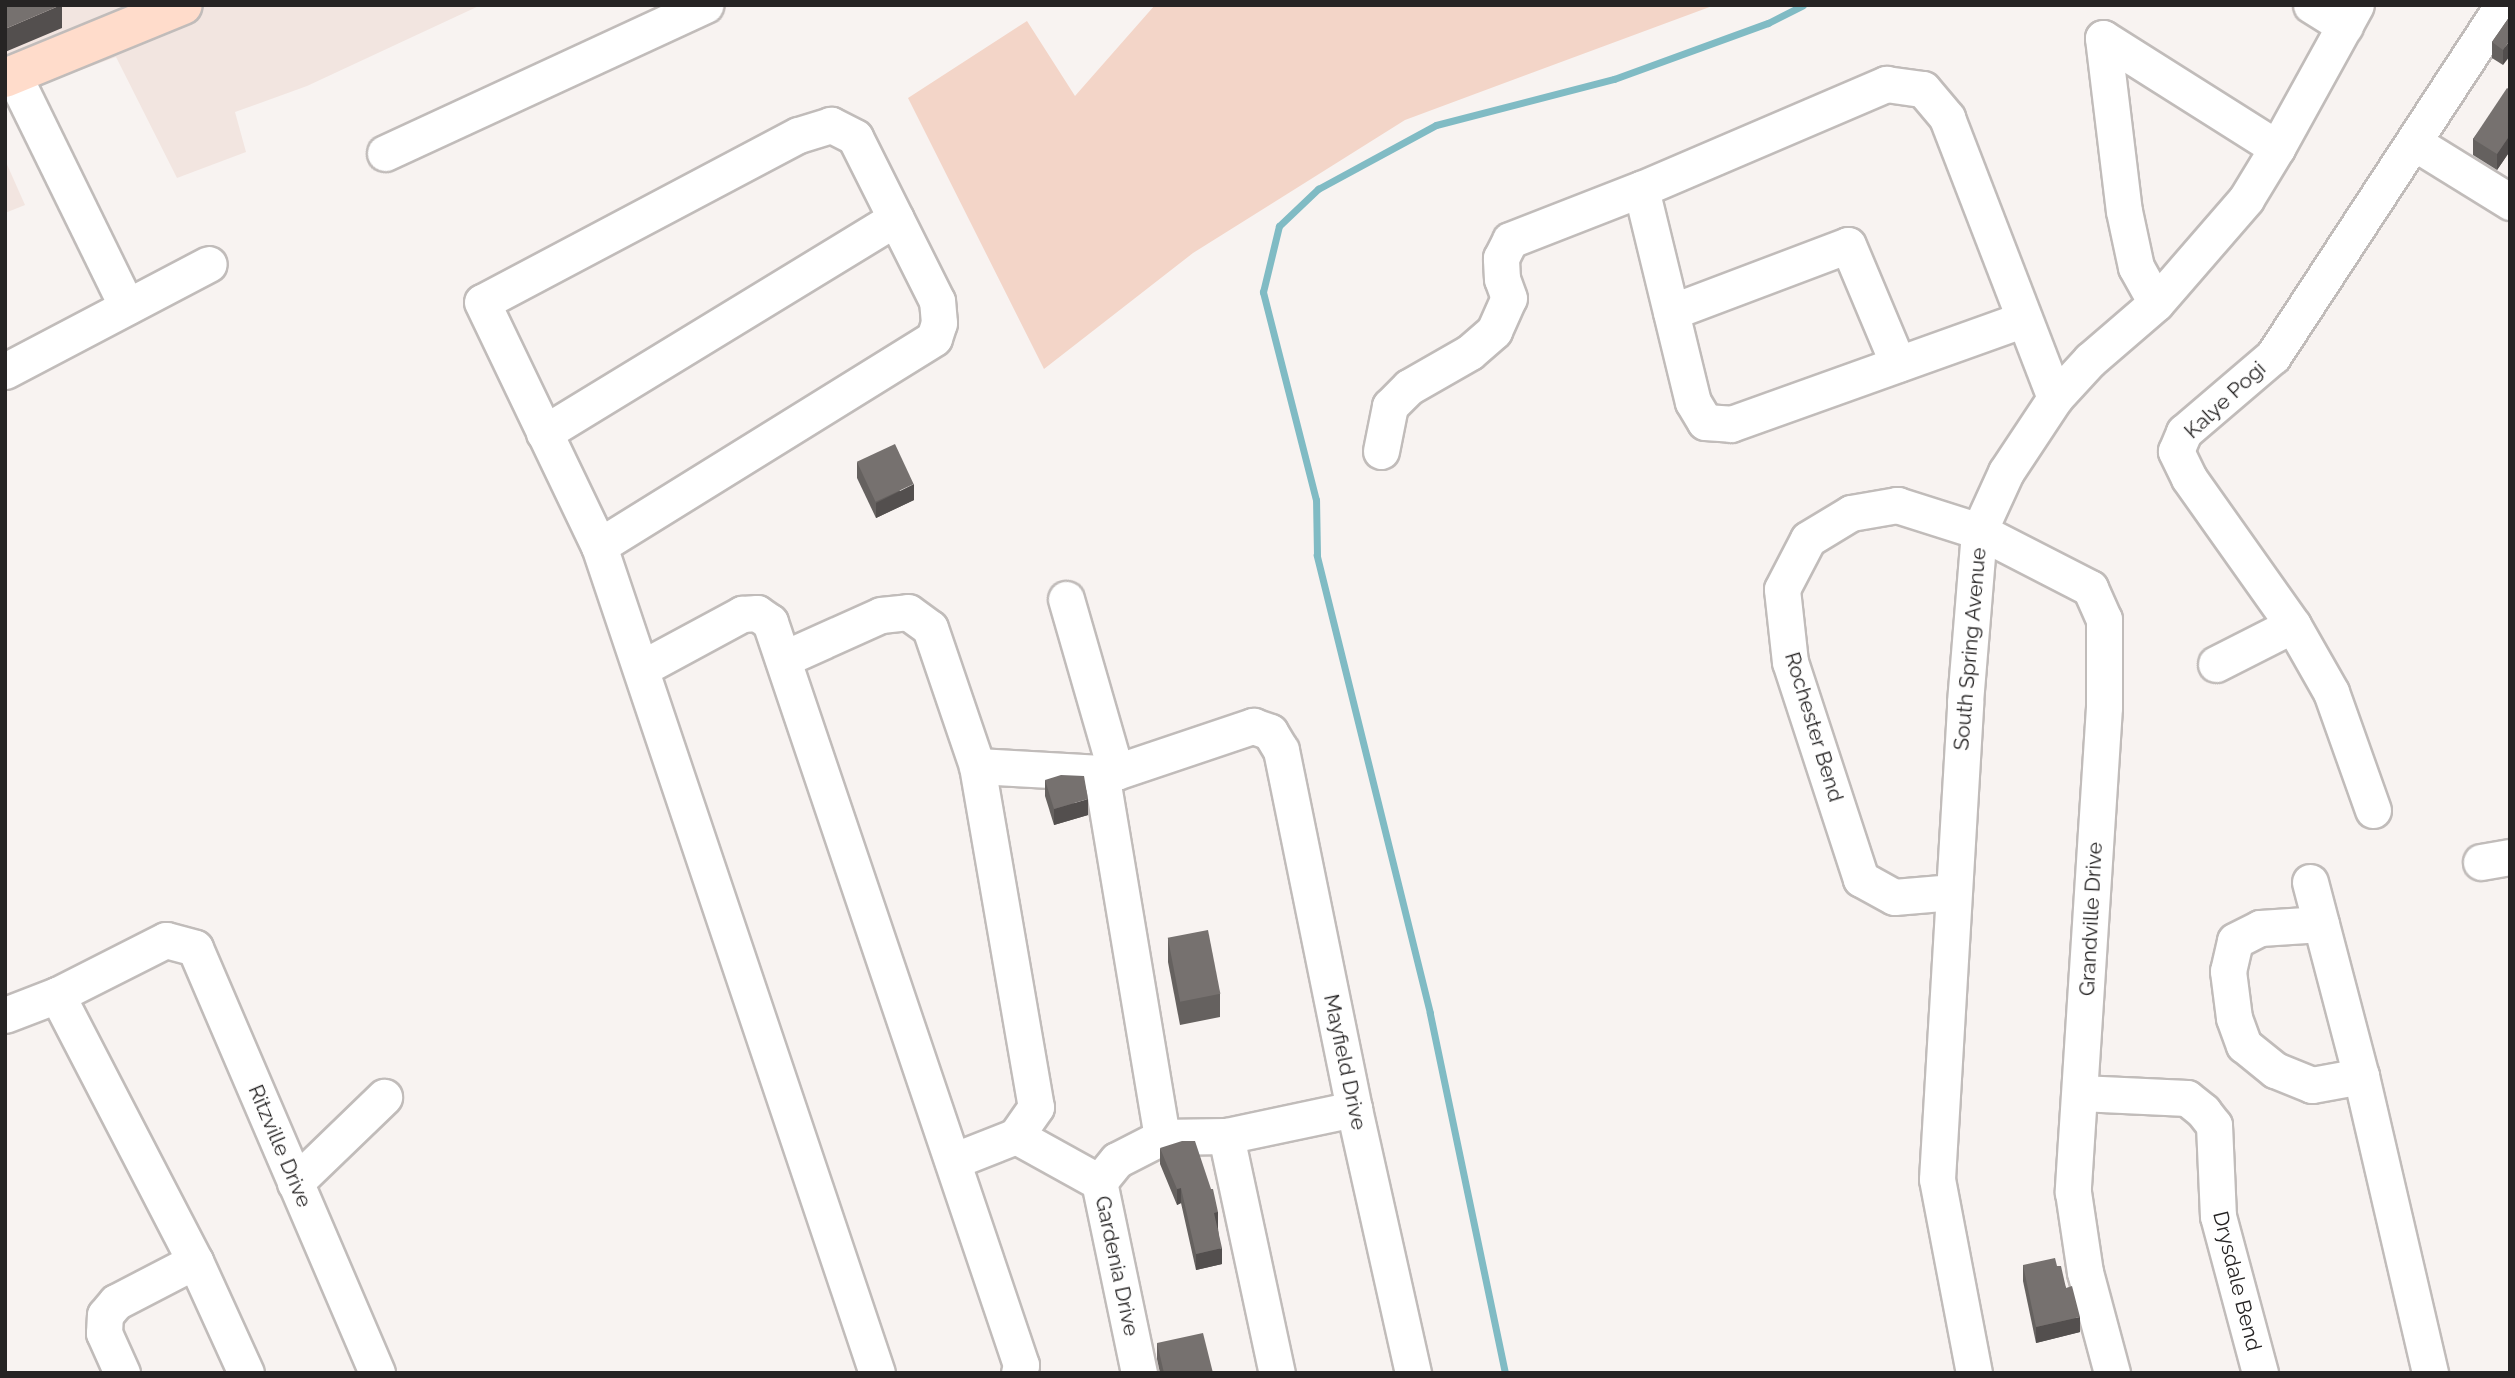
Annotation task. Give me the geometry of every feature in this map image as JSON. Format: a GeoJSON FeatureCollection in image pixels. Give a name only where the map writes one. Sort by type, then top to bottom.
{"type":"FeatureCollection","features":[{"type":"Feature","properties":{"kind":"main road"},"geometry":{"type":"LineString","coordinates":[[9,76],[183,5]]}},
{"type":"Feature","properties":{"kind":"street"},"geometry":{"type":"LineString","coordinates":[[385,153],[706,5]]}},
{"type":"Feature","properties":{"kind":"street"},"geometry":{"type":"LineString","coordinates":[[2311,5],[2350,16]]}},
{"type":"Feature","properties":{"kind":"street","name":"Kalye Pogi"},"geometry":{"type":"LineString","coordinates":[[2373,810],[2331,692],[2292,625],[2189,478],[2176,451],[2184,432],[2273,356],[2503,5]]}},
{"type":"Feature","properties":{"kind":"street","name":"South Spring Avenue"},"geometry":{"type":"LineString","coordinates":[[1974,1373],[1937,1179],[1953,892],[1979,531],[2006,472],[2055,398],[2090,360],[2156,303],[2246,199],[2350,16]]}},
{"type":"Feature","properties":{"kind":"street"},"geometry":{"type":"LineString","coordinates":[[2156,303],[2136,267],[2124,211],[2103,38],[2277,148]]}},
{"type":"Feature","properties":{"kind":"street"},"geometry":{"type":"LineString","coordinates":[[9,76],[127,307]]}},
{"type":"Feature","properties":{"kind":"street"},"geometry":{"type":"LineString","coordinates":[[1381,451],[1390,406],[1409,387],[1469,352],[1494,331],[1509,298],[1502,279],[1501,258],[1510,240],[1641,189],[1886,84],[1923,89],[1947,118],[2055,398]]}},
{"type":"Feature","properties":{"kind":"street"},"geometry":{"type":"LineString","coordinates":[[599,546],[934,338],[939,323],[937,301],[855,137],[831,125],[798,135],[482,302],[599,546],[877,1373]]}},
{"type":"Feature","properties":{"kind":"street"},"geometry":{"type":"LineString","coordinates":[[2415,143],[2510,202]]}},
{"type":"Feature","properties":{"kind":"street"},"geometry":{"type":"LineString","coordinates":[[1641,189],[1693,402],[1705,422],[1731,424],[2024,318]]}},
{"type":"Feature","properties":{"kind":"street"},"geometry":{"type":"LineString","coordinates":[[544,433],[896,219]]}},
{"type":"Feature","properties":{"kind":"street"},"geometry":{"type":"LineString","coordinates":[[1671,312],[1848,245],[1898,364]]}},
{"type":"Feature","properties":{"kind":"street"},"geometry":{"type":"LineString","coordinates":[[5,371],[209,264]]}},
{"type":"Feature","properties":{"kind":"street","name":"Rochester Bend"},"geometry":{"type":"LineString","coordinates":[[1953,892],[1894,897],[1861,879],[1790,662],[1782,589],[1808,539],[1851,513],[1897,505],[1979,531]]}},
{"type":"Feature","properties":{"kind":"street","name":"Grandville Drive"},"geometry":{"type":"LineString","coordinates":[[1979,531],[2090,588],[2105,619],[2104,707],[2073,1192],[2085,1272],[2112,1373]]}},
{"type":"Feature","properties":{"kind":"street"},"geometry":{"type":"LineString","coordinates":[[1066,599],[1109,772],[1162,1137]]}},
{"type":"Feature","properties":{"kind":"street"},"geometry":{"type":"LineString","coordinates":[[783,659],[881,615],[908,612],[930,628],[977,766],[1036,1107],[1016,1136],[953,1161]]}},
{"type":"Feature","properties":{"kind":"street"},"geometry":{"type":"LineString","coordinates":[[642,668],[742,614],[757,613],[771,622],[1021,1365],[1019,1373]]}},
{"type":"Feature","properties":{"kind":"street"},"geometry":{"type":"LineString","coordinates":[[2216,664],[2292,625]]}},
{"type":"Feature","properties":{"kind":"street","name":"Mayfield Drive"},"geometry":{"type":"LineString","coordinates":[[1109,772],[1253,726],[1270,732],[1281,750],[1354,1110],[1413,1373]]}},
{"type":"Feature","properties":{"kind":"street"},"geometry":{"type":"LineString","coordinates":[[977,766],[1109,772]]}},
{"type":"Feature","properties":{"kind":"street"},"geometry":{"type":"LineString","coordinates":[[2310,882],[2361,1076],[2430,1373]]}},
{"type":"Feature","properties":{"kind":"street"},"geometry":{"type":"LineString","coordinates":[[2321,924],[2260,928],[2235,941],[2228,971],[2234,1018],[2244,1045],[2275,1070],[2312,1086],[2361,1076]]}},
{"type":"Feature","properties":{"kind":"street","name":"Ritzville Drive"},"geometry":{"type":"LineString","coordinates":[[57,995],[166,940],[195,948],[377,1373]]}},
{"type":"Feature","properties":{"kind":"street"},"geometry":{"type":"LineString","coordinates":[[5,1015],[57,995],[195,1261],[246,1373]]}},
{"type":"Feature","properties":{"kind":"street","name":"Drysdale Bend"},"geometry":{"type":"LineString","coordinates":[[2080,1093],[2187,1098],[2203,1111],[2214,1125],[2218,1216],[2260,1373]]}},
{"type":"Feature","properties":{"kind":"street"},"geometry":{"type":"LineString","coordinates":[[295,1183],[384,1097]]}},
{"type":"Feature","properties":{"kind":"street","name":"Gardenia Drive"},"geometry":{"type":"LineString","coordinates":[[1139,1373],[1099,1182],[1117,1160],[1162,1137],[1226,1136],[1354,1110]]}},
{"type":"Feature","properties":{"kind":"street"},"geometry":{"type":"LineString","coordinates":[[1016,1136],[1099,1182]]}},
{"type":"Feature","properties":{"kind":"street"},"geometry":{"type":"LineString","coordinates":[[1226,1136],[1277,1373]]}},
{"type":"Feature","properties":{"kind":"street"},"geometry":{"type":"LineString","coordinates":[[122,1373],[104,1333],[105,1315],[116,1302],[195,1261]]}},
{"type":"Feature","properties":{"kind":"shaded area"},"geometry":{"type":"Polygon","coordinates":[[[5,5],[481,5],[307,86],[235,112],[246,152],[177,178],[116,57],[5,98],[5,5]]]}},
{"type":"Feature","properties":{"kind":"shaded area"},"geometry":{"type":"Polygon","coordinates":[[[1155,5],[1715,5],[1405,120],[1193,253],[1044,369],[908,98],[1027,21],[1075,96],[1155,5]]]}},
{"type":"Feature","properties":{"kind":"shaded area"},"geometry":{"type":"Polygon","coordinates":[[[5,160],[25,205],[5,213],[5,160]]]}},
{"type":"Feature","properties":{"kind":"building"},"geometry":{"type":"Polygon","coordinates":[[[5,5],[61,5],[5,29],[5,5]]]}},
{"type":"Feature","properties":{"kind":"building"},"geometry":{"type":"Polygon","coordinates":[[[2510,16],[2510,40],[2503,50],[2492,42],[2510,16]]]}},
{"type":"Feature","properties":{"kind":"building"},"geometry":{"type":"Polygon","coordinates":[[[2507,88],[2510,90],[2510,135],[2497,154],[2473,139],[2507,88]]]}},
{"type":"Feature","properties":{"kind":"building"},"geometry":{"type":"Polygon","coordinates":[[[895,444],[914,484],[876,502],[857,462],[895,444]]]}},
{"type":"Feature","properties":{"kind":"building"},"geometry":{"type":"Polygon","coordinates":[[[1061,775],[1084,776],[1088,799],[1054,809],[1045,780],[1061,775]]]}},
{"type":"Feature","properties":{"kind":"building"},"geometry":{"type":"Polygon","coordinates":[[[1208,930],[1220,994],[1180,1002],[1168,938],[1208,930]]]}},
{"type":"Feature","properties":{"kind":"building"},"geometry":{"type":"Polygon","coordinates":[[[1182,1141],[1195,1141],[1213,1189],[1218,1212],[1214,1213],[1222,1248],[1196,1254],[1181,1188],[1177,1189],[1160,1148],[1182,1141]]]}},
{"type":"Feature","properties":{"kind":"building"},"geometry":{"type":"Polygon","coordinates":[[[2055,1258],[2057,1266],[2061,1266],[2066,1288],[2072,1286],[2080,1317],[2036,1327],[2023,1265],[2055,1258]]]}},
{"type":"Feature","properties":{"kind":"building"},"geometry":{"type":"Polygon","coordinates":[[[1203,1333],[1213,1373],[1164,1373],[1157,1343],[1203,1333]]]}},
{"type":"Feature","properties":{"kind":"waterway"},"geometry":{"type":"LineString","coordinates":[[1505,1373],[1430,1013],[1317,555],[1316,500],[1263,292],[1279,226],[1318,189],[1436,125],[1614,79],[1768,23],[1803,5]]}}]}
